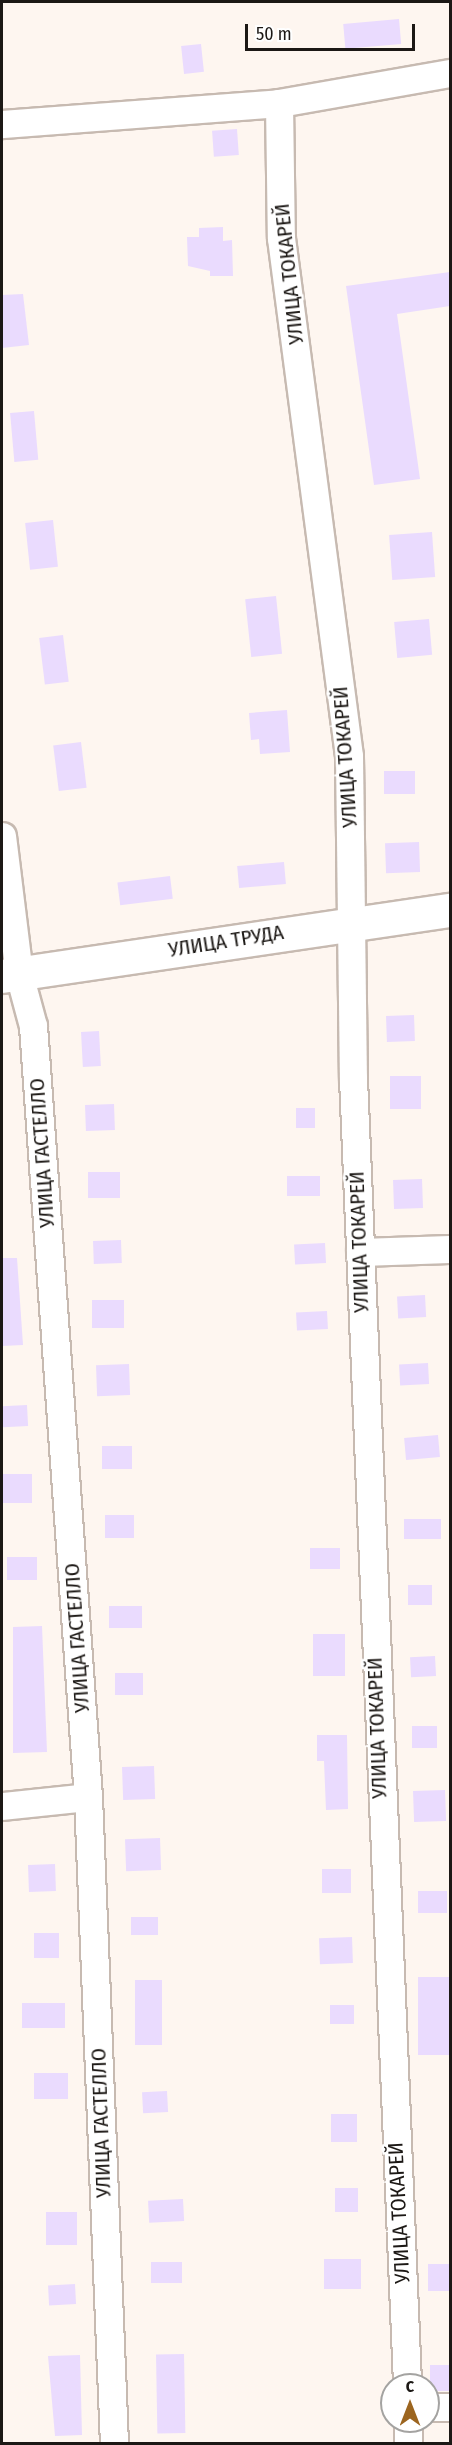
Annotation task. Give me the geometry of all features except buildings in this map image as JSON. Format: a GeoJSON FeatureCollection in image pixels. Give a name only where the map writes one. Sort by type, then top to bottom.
{"type":"FeatureCollection","features":[{"type":"Feature","properties":{"kind":"street"},"geometry":{"type":"LineString","coordinates":[[2,124],[279,103],[450,73]]}},
{"type":"Feature","properties":{"kind":"street","name":"УЛИЦА ТОКАРЕЙ"},"geometry":{"type":"LineString","coordinates":[[279,103],[281,238],[349,756],[360,1252],[407,2373]]}},
{"type":"Feature","properties":{"kind":"street","name":"УЛИЦА ГАСТЕЛЛО"},"geometry":{"type":"LineString","coordinates":[[2,836],[10,975],[33,1026],[88,1797],[114,2444]]}},
{"type":"Feature","properties":{"kind":"street","name":"УЛИЦА ТРУДА"},"geometry":{"type":"LineString","coordinates":[[10,975],[354,921],[450,910]]}},
{"type":"Feature","properties":{"kind":"street"},"geometry":{"type":"LineString","coordinates":[[360,1252],[450,1249]]}},
{"type":"Feature","properties":{"kind":"street"},"geometry":{"type":"LineString","coordinates":[[2,1806],[88,1797]]}}]}
